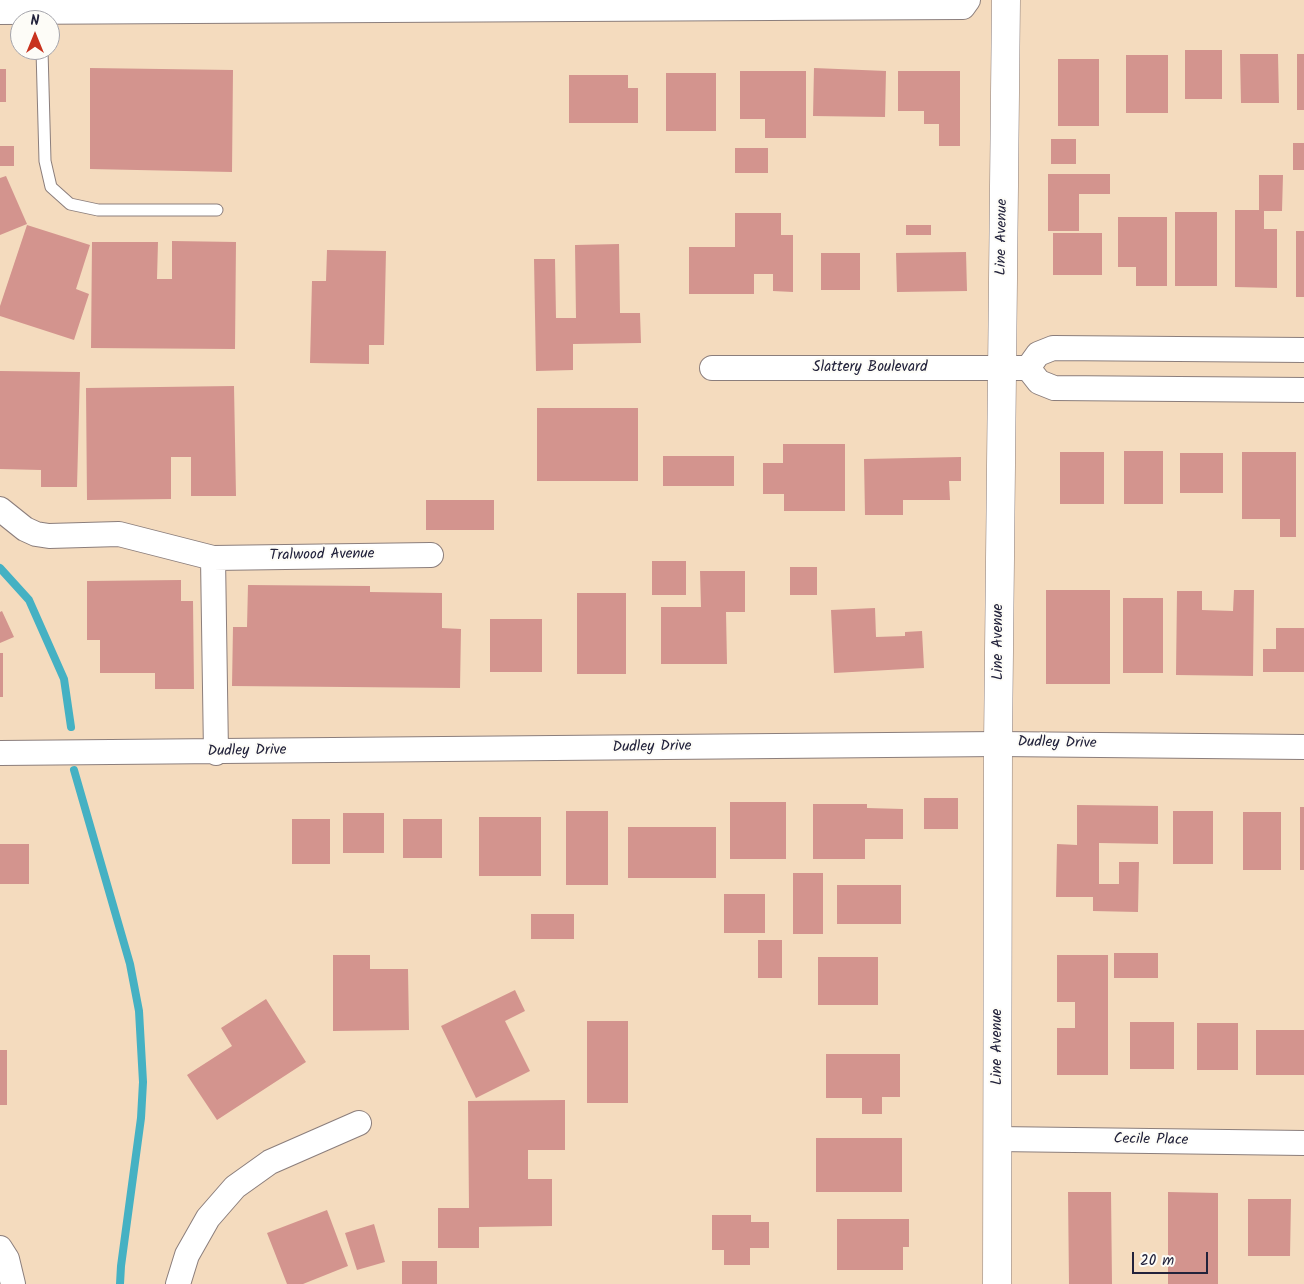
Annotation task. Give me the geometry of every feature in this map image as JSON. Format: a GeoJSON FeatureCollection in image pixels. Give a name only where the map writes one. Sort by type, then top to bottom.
{"type":"FeatureCollection","features":[{"type":"Feature","properties":{"kind":"main road","name":"Line Avenue"},"geometry":{"type":"LineString","coordinates":[[997,1284],[998,744],[1006,0]]}},
{"type":"Feature","properties":{"kind":"street"},"geometry":{"type":"LineString","coordinates":[[60,15],[268,5],[638,4],[963,7],[968,0]]}},
{"type":"Feature","properties":{"kind":"street"},"geometry":{"type":"LineString","coordinates":[[1304,350],[1053,348],[1038,354],[1028,368],[1039,382],[1054,388],[1304,390]]}},
{"type":"Feature","properties":{"kind":"street","name":"Slattery Boulevard"},"geometry":{"type":"LineString","coordinates":[[712,368],[1028,368]]}},
{"type":"Feature","properties":{"kind":"street","name":"Tralwood Avenue"},"geometry":{"type":"LineString","coordinates":[[0,509],[25,530],[36,534],[49,536],[119,534],[213,558],[432,555]]}},
{"type":"Feature","properties":{"kind":"street"},"geometry":{"type":"LineString","coordinates":[[213,558],[216,752]]}},
{"type":"Feature","properties":{"kind":"street","name":"Dudley Drive"},"geometry":{"type":"LineString","coordinates":[[0,753],[998,744],[1304,747]]}},
{"type":"Feature","properties":{"kind":"street"},"geometry":{"type":"LineString","coordinates":[[178,1284],[187,1255],[208,1218],[235,1187],[270,1162],[359,1123]]}},
{"type":"Feature","properties":{"kind":"street","name":"Cecile Place"},"geometry":{"type":"LineString","coordinates":[[997,1139],[1304,1143]]}},
{"type":"Feature","properties":{"kind":"street"},"geometry":{"type":"LineString","coordinates":[[0,1248],[7,1259],[13,1284]]}},
{"type":"Feature","properties":{"kind":"lane"},"geometry":{"type":"LineString","coordinates":[[42,60],[45,161],[51,187],[70,204],[98,210],[217,210]]}},
{"type":"Feature","properties":{"kind":"building"},"geometry":{"type":"Polygon","coordinates":[[[1185,50],[1222,50],[1222,99],[1185,99],[1185,50]]]}},
{"type":"Feature","properties":{"kind":"building"},"geometry":{"type":"Polygon","coordinates":[[[1240,54],[1278,54],[1279,103],[1241,103],[1240,54]]]}},
{"type":"Feature","properties":{"kind":"building"},"geometry":{"type":"Polygon","coordinates":[[[1297,54],[1304,54],[1304,110],[1297,110],[1297,54]]]}},
{"type":"Feature","properties":{"kind":"building"},"geometry":{"type":"Polygon","coordinates":[[[1126,55],[1168,55],[1168,113],[1126,113],[1126,55]]]}},
{"type":"Feature","properties":{"kind":"building"},"geometry":{"type":"Polygon","coordinates":[[[1058,59],[1099,59],[1099,126],[1058,126],[1058,59]]]}},
{"type":"Feature","properties":{"kind":"building"},"geometry":{"type":"Polygon","coordinates":[[[90,68],[233,70],[232,172],[90,169],[90,68]]]}},
{"type":"Feature","properties":{"kind":"building"},"geometry":{"type":"Polygon","coordinates":[[[814,68],[886,71],[885,117],[813,116],[814,68]]]}},
{"type":"Feature","properties":{"kind":"building"},"geometry":{"type":"Polygon","coordinates":[[[0,69],[6,69],[6,102],[0,102],[0,69]]]}},
{"type":"Feature","properties":{"kind":"building"},"geometry":{"type":"Polygon","coordinates":[[[740,71],[806,71],[806,138],[765,138],[765,119],[740,119],[740,71]]]}},
{"type":"Feature","properties":{"kind":"building"},"geometry":{"type":"Polygon","coordinates":[[[898,71],[960,71],[960,146],[939,146],[939,124],[924,124],[924,111],[898,111],[898,71]]]}},
{"type":"Feature","properties":{"kind":"building"},"geometry":{"type":"Polygon","coordinates":[[[666,73],[716,73],[716,131],[666,131],[666,73]]]}},
{"type":"Feature","properties":{"kind":"building"},"geometry":{"type":"Polygon","coordinates":[[[569,75],[628,75],[628,88],[638,88],[638,123],[569,123],[569,75]]]}},
{"type":"Feature","properties":{"kind":"building"},"geometry":{"type":"Polygon","coordinates":[[[1051,139],[1076,139],[1076,164],[1051,164],[1051,139]]]}},
{"type":"Feature","properties":{"kind":"building"},"geometry":{"type":"Polygon","coordinates":[[[1293,143],[1304,143],[1304,170],[1293,170],[1293,143]]]}},
{"type":"Feature","properties":{"kind":"building"},"geometry":{"type":"Polygon","coordinates":[[[0,146],[14,146],[14,166],[0,166],[0,146]]]}},
{"type":"Feature","properties":{"kind":"building"},"geometry":{"type":"Polygon","coordinates":[[[735,148],[768,148],[768,173],[735,173],[735,148]]]}},
{"type":"Feature","properties":{"kind":"building"},"geometry":{"type":"Polygon","coordinates":[[[1048,174],[1110,174],[1110,194],[1079,194],[1079,231],[1048,231],[1048,174]]]}},
{"type":"Feature","properties":{"kind":"building"},"geometry":{"type":"Polygon","coordinates":[[[1259,175],[1283,175],[1282,211],[1264,211],[1264,229],[1277,229],[1277,288],[1235,287],[1235,210],[1259,210],[1259,175]]]}},
{"type":"Feature","properties":{"kind":"building"},"geometry":{"type":"Polygon","coordinates":[[[6,176],[27,224],[0,235],[0,178],[6,176]]]}},
{"type":"Feature","properties":{"kind":"building"},"geometry":{"type":"Polygon","coordinates":[[[1175,212],[1217,212],[1217,286],[1175,286],[1175,212]]]}},
{"type":"Feature","properties":{"kind":"building"},"geometry":{"type":"Polygon","coordinates":[[[735,213],[781,213],[781,235],[793,235],[793,292],[773,291],[773,274],[754,274],[754,294],[689,294],[689,247],[735,247],[735,213]]]}},
{"type":"Feature","properties":{"kind":"building"},"geometry":{"type":"Polygon","coordinates":[[[1118,217],[1167,217],[1167,286],[1136,286],[1136,267],[1118,267],[1118,217]]]}},
{"type":"Feature","properties":{"kind":"building"},"geometry":{"type":"Polygon","coordinates":[[[27,225],[90,245],[76,289],[89,294],[74,340],[0,316],[0,306],[27,225]]]}},
{"type":"Feature","properties":{"kind":"building"},"geometry":{"type":"Polygon","coordinates":[[[906,225],[931,225],[931,235],[906,235],[906,225]]]}},
{"type":"Feature","properties":{"kind":"building"},"geometry":{"type":"Polygon","coordinates":[[[1296,231],[1304,231],[1304,297],[1296,297],[1296,231]]]}},
{"type":"Feature","properties":{"kind":"building"},"geometry":{"type":"Polygon","coordinates":[[[1053,233],[1102,233],[1102,275],[1053,275],[1053,233]]]}},
{"type":"Feature","properties":{"kind":"building"},"geometry":{"type":"Polygon","coordinates":[[[172,241],[236,242],[235,349],[91,348],[92,242],[158,242],[157,279],[172,279],[172,241]]]}},
{"type":"Feature","properties":{"kind":"building"},"geometry":{"type":"Polygon","coordinates":[[[619,244],[620,313],[640,313],[641,343],[573,344],[573,370],[536,371],[534,259],[555,259],[556,318],[576,318],[575,245],[619,244]]]}},
{"type":"Feature","properties":{"kind":"building"},"geometry":{"type":"Polygon","coordinates":[[[327,250],[386,251],[384,345],[369,345],[369,364],[310,363],[312,281],[326,281],[327,250]]]}},
{"type":"Feature","properties":{"kind":"building"},"geometry":{"type":"Polygon","coordinates":[[[966,252],[967,291],[897,292],[896,253],[966,252]]]}},
{"type":"Feature","properties":{"kind":"building"},"geometry":{"type":"Polygon","coordinates":[[[821,253],[860,253],[860,290],[821,290],[821,253]]]}},
{"type":"Feature","properties":{"kind":"building"},"geometry":{"type":"Polygon","coordinates":[[[0,371],[80,372],[77,487],[41,487],[41,470],[0,469],[0,371]]]}},
{"type":"Feature","properties":{"kind":"building"},"geometry":{"type":"Polygon","coordinates":[[[234,386],[236,496],[191,496],[191,457],[171,457],[171,499],[87,500],[86,388],[234,386]]]}},
{"type":"Feature","properties":{"kind":"building"},"geometry":{"type":"Polygon","coordinates":[[[537,408],[638,408],[638,481],[537,481],[537,408]]]}},
{"type":"Feature","properties":{"kind":"building"},"geometry":{"type":"Polygon","coordinates":[[[783,444],[845,444],[845,511],[784,511],[784,494],[763,494],[763,463],[783,463],[783,444]]]}},
{"type":"Feature","properties":{"kind":"building"},"geometry":{"type":"Polygon","coordinates":[[[1124,451],[1163,451],[1163,504],[1124,504],[1124,451]]]}},
{"type":"Feature","properties":{"kind":"building"},"geometry":{"type":"Polygon","coordinates":[[[1060,452],[1104,452],[1104,504],[1060,504],[1060,452]]]}},
{"type":"Feature","properties":{"kind":"building"},"geometry":{"type":"Polygon","coordinates":[[[1242,452],[1296,452],[1296,537],[1280,537],[1280,519],[1242,519],[1242,452]]]}},
{"type":"Feature","properties":{"kind":"building"},"geometry":{"type":"Polygon","coordinates":[[[1180,453],[1223,453],[1223,493],[1180,493],[1180,453]]]}},
{"type":"Feature","properties":{"kind":"building"},"geometry":{"type":"Polygon","coordinates":[[[663,456],[734,456],[734,486],[663,486],[663,456]]]}},
{"type":"Feature","properties":{"kind":"building"},"geometry":{"type":"Polygon","coordinates":[[[961,457],[961,481],[949,481],[950,500],[903,500],[903,515],[865,515],[864,459],[961,457]]]}},
{"type":"Feature","properties":{"kind":"building"},"geometry":{"type":"Polygon","coordinates":[[[426,500],[494,500],[494,530],[426,530],[426,500]]]}},
{"type":"Feature","properties":{"kind":"building"},"geometry":{"type":"Polygon","coordinates":[[[652,561],[686,561],[686,595],[652,595],[652,561]]]}},
{"type":"Feature","properties":{"kind":"building"},"geometry":{"type":"Polygon","coordinates":[[[790,567],[817,567],[817,595],[790,595],[790,567]]]}},
{"type":"Feature","properties":{"kind":"building"},"geometry":{"type":"Polygon","coordinates":[[[700,571],[745,571],[745,612],[726,612],[727,664],[661,664],[661,607],[701,607],[700,571]]]}},
{"type":"Feature","properties":{"kind":"building"},"geometry":{"type":"Polygon","coordinates":[[[181,580],[181,601],[193,601],[194,689],[155,689],[155,673],[100,673],[100,640],[87,640],[87,581],[181,580]]]}},
{"type":"Feature","properties":{"kind":"building"},"geometry":{"type":"Polygon","coordinates":[[[248,585],[370,586],[370,592],[442,593],[442,628],[461,629],[460,688],[232,686],[233,627],[247,627],[248,585]]]}},
{"type":"Feature","properties":{"kind":"building"},"geometry":{"type":"Polygon","coordinates":[[[1046,590],[1110,590],[1110,684],[1046,684],[1046,590]]]}},
{"type":"Feature","properties":{"kind":"building"},"geometry":{"type":"Polygon","coordinates":[[[1234,590],[1254,590],[1253,676],[1176,675],[1177,591],[1202,591],[1202,610],[1233,611],[1234,590]]]}},
{"type":"Feature","properties":{"kind":"building"},"geometry":{"type":"Polygon","coordinates":[[[577,593],[626,593],[626,674],[577,674],[577,593]]]}},
{"type":"Feature","properties":{"kind":"building"},"geometry":{"type":"Polygon","coordinates":[[[1123,598],[1163,598],[1163,673],[1123,673],[1123,598]]]}},
{"type":"Feature","properties":{"kind":"building"},"geometry":{"type":"Polygon","coordinates":[[[875,608],[876,637],[905,636],[905,632],[922,631],[924,668],[834,673],[831,610],[875,608]]]}},
{"type":"Feature","properties":{"kind":"building"},"geometry":{"type":"Polygon","coordinates":[[[2,611],[14,637],[0,643],[0,612],[2,611]]]}},
{"type":"Feature","properties":{"kind":"building"},"geometry":{"type":"Polygon","coordinates":[[[490,619],[542,619],[542,672],[490,672],[490,619]]]}},
{"type":"Feature","properties":{"kind":"building"},"geometry":{"type":"Polygon","coordinates":[[[1276,628],[1304,628],[1304,672],[1263,672],[1263,649],[1276,649],[1276,628]]]}},
{"type":"Feature","properties":{"kind":"building"},"geometry":{"type":"Polygon","coordinates":[[[0,653],[3,653],[3,697],[0,697],[0,653]]]}},
{"type":"Feature","properties":{"kind":"building"},"geometry":{"type":"Polygon","coordinates":[[[924,798],[958,798],[958,829],[924,829],[924,798]]]}},
{"type":"Feature","properties":{"kind":"building"},"geometry":{"type":"Polygon","coordinates":[[[730,802],[786,802],[786,859],[730,859],[730,802]]]}},
{"type":"Feature","properties":{"kind":"building"},"geometry":{"type":"Polygon","coordinates":[[[813,804],[867,804],[867,808],[903,809],[903,839],[865,839],[865,859],[813,859],[813,804]]]}},
{"type":"Feature","properties":{"kind":"building"},"geometry":{"type":"Polygon","coordinates":[[[1077,805],[1158,806],[1158,844],[1099,843],[1099,884],[1119,884],[1119,862],[1139,862],[1138,912],[1093,911],[1093,897],[1056,897],[1057,844],[1077,845],[1077,805]]]}},
{"type":"Feature","properties":{"kind":"building"},"geometry":{"type":"Polygon","coordinates":[[[1300,807],[1304,807],[1304,870],[1300,870],[1300,807]]]}},
{"type":"Feature","properties":{"kind":"building"},"geometry":{"type":"Polygon","coordinates":[[[566,811],[608,811],[608,885],[566,885],[566,811]]]}},
{"type":"Feature","properties":{"kind":"building"},"geometry":{"type":"Polygon","coordinates":[[[1173,811],[1213,811],[1213,864],[1173,864],[1173,811]]]}},
{"type":"Feature","properties":{"kind":"building"},"geometry":{"type":"Polygon","coordinates":[[[1243,812],[1281,812],[1281,870],[1243,870],[1243,812]]]}},
{"type":"Feature","properties":{"kind":"building"},"geometry":{"type":"Polygon","coordinates":[[[343,813],[384,813],[384,853],[343,853],[343,813]]]}},
{"type":"Feature","properties":{"kind":"building"},"geometry":{"type":"Polygon","coordinates":[[[479,817],[541,817],[541,876],[479,876],[479,817]]]}},
{"type":"Feature","properties":{"kind":"building"},"geometry":{"type":"Polygon","coordinates":[[[292,819],[330,819],[330,864],[292,864],[292,819]]]}},
{"type":"Feature","properties":{"kind":"building"},"geometry":{"type":"Polygon","coordinates":[[[403,819],[442,819],[442,858],[403,858],[403,819]]]}},
{"type":"Feature","properties":{"kind":"building"},"geometry":{"type":"Polygon","coordinates":[[[628,827],[716,827],[716,878],[628,878],[628,827]]]}},
{"type":"Feature","properties":{"kind":"building"},"geometry":{"type":"Polygon","coordinates":[[[0,844],[29,844],[29,884],[0,884],[0,844]]]}},
{"type":"Feature","properties":{"kind":"building"},"geometry":{"type":"Polygon","coordinates":[[[793,873],[823,873],[823,934],[793,934],[793,873]]]}},
{"type":"Feature","properties":{"kind":"building"},"geometry":{"type":"Polygon","coordinates":[[[837,885],[901,885],[901,924],[837,924],[837,885]]]}},
{"type":"Feature","properties":{"kind":"building"},"geometry":{"type":"Polygon","coordinates":[[[724,894],[765,894],[765,933],[724,933],[724,894]]]}},
{"type":"Feature","properties":{"kind":"building"},"geometry":{"type":"Polygon","coordinates":[[[531,914],[574,914],[574,939],[531,939],[531,914]]]}},
{"type":"Feature","properties":{"kind":"building"},"geometry":{"type":"Polygon","coordinates":[[[758,940],[782,940],[782,978],[758,978],[758,940]]]}},
{"type":"Feature","properties":{"kind":"building"},"geometry":{"type":"Polygon","coordinates":[[[1114,953],[1158,953],[1158,978],[1114,978],[1114,953]]]}},
{"type":"Feature","properties":{"kind":"building"},"geometry":{"type":"Polygon","coordinates":[[[333,955],[370,955],[370,969],[408,969],[409,1030],[333,1031],[333,955]]]}},
{"type":"Feature","properties":{"kind":"building"},"geometry":{"type":"Polygon","coordinates":[[[1057,955],[1108,955],[1108,1075],[1057,1075],[1057,1028],[1075,1028],[1075,1002],[1057,1002],[1057,955]]]}},
{"type":"Feature","properties":{"kind":"building"},"geometry":{"type":"Polygon","coordinates":[[[818,957],[878,957],[878,1005],[818,1005],[818,957]]]}},
{"type":"Feature","properties":{"kind":"building"},"geometry":{"type":"Polygon","coordinates":[[[515,990],[525,1011],[505,1021],[530,1071],[476,1098],[441,1026],[515,990]]]}},
{"type":"Feature","properties":{"kind":"building"},"geometry":{"type":"Polygon","coordinates":[[[266,999],[306,1062],[217,1120],[187,1075],[232,1046],[221,1028],[266,999]]]}},
{"type":"Feature","properties":{"kind":"building"},"geometry":{"type":"Polygon","coordinates":[[[587,1021],[628,1021],[628,1103],[587,1103],[587,1021]]]}},
{"type":"Feature","properties":{"kind":"building"},"geometry":{"type":"Polygon","coordinates":[[[1130,1022],[1174,1022],[1174,1069],[1130,1069],[1130,1022]]]}},
{"type":"Feature","properties":{"kind":"building"},"geometry":{"type":"Polygon","coordinates":[[[1197,1023],[1238,1023],[1238,1070],[1197,1070],[1197,1023]]]}},
{"type":"Feature","properties":{"kind":"building"},"geometry":{"type":"Polygon","coordinates":[[[1256,1030],[1304,1030],[1304,1075],[1256,1075],[1256,1030]]]}},
{"type":"Feature","properties":{"kind":"building"},"geometry":{"type":"Polygon","coordinates":[[[0,1050],[7,1050],[7,1105],[0,1105],[0,1050]]]}},
{"type":"Feature","properties":{"kind":"building"},"geometry":{"type":"Polygon","coordinates":[[[826,1054],[900,1054],[900,1097],[882,1097],[882,1114],[862,1114],[862,1098],[826,1098],[826,1054]]]}},
{"type":"Feature","properties":{"kind":"building"},"geometry":{"type":"Polygon","coordinates":[[[565,1100],[565,1150],[528,1150],[528,1179],[552,1179],[552,1226],[479,1227],[479,1248],[438,1248],[438,1208],[469,1208],[468,1101],[565,1100]]]}},
{"type":"Feature","properties":{"kind":"building"},"geometry":{"type":"Polygon","coordinates":[[[816,1138],[902,1138],[902,1192],[816,1192],[816,1138]]]}},
{"type":"Feature","properties":{"kind":"building"},"geometry":{"type":"Polygon","coordinates":[[[1068,1192],[1111,1192],[1112,1284],[1069,1284],[1068,1192]]]}},
{"type":"Feature","properties":{"kind":"building"},"geometry":{"type":"Polygon","coordinates":[[[1168,1192],[1218,1193],[1218,1284],[1168,1284],[1168,1192]]]}},
{"type":"Feature","properties":{"kind":"building"},"geometry":{"type":"Polygon","coordinates":[[[1248,1199],[1291,1199],[1290,1256],[1248,1256],[1248,1199]]]}},
{"type":"Feature","properties":{"kind":"building"},"geometry":{"type":"Polygon","coordinates":[[[327,1210],[348,1266],[303,1284],[287,1284],[267,1233],[327,1210]]]}},
{"type":"Feature","properties":{"kind":"building"},"geometry":{"type":"Polygon","coordinates":[[[712,1215],[751,1215],[751,1222],[769,1222],[769,1248],[750,1248],[750,1265],[724,1265],[724,1250],[712,1250],[712,1215]]]}},
{"type":"Feature","properties":{"kind":"building"},"geometry":{"type":"Polygon","coordinates":[[[837,1219],[909,1219],[909,1247],[903,1247],[903,1270],[837,1270],[837,1219]]]}},
{"type":"Feature","properties":{"kind":"building"},"geometry":{"type":"Polygon","coordinates":[[[374,1224],[385,1262],[357,1270],[345,1233],[374,1224]]]}},
{"type":"Feature","properties":{"kind":"building"},"geometry":{"type":"Polygon","coordinates":[[[402,1261],[437,1261],[437,1284],[402,1284],[402,1261]]]}},
{"type":"Feature","properties":{"kind":"waterway"},"geometry":{"type":"LineString","coordinates":[[0,568],[29,600],[64,679],[71,727]]}},
{"type":"Feature","properties":{"kind":"waterway"},"geometry":{"type":"LineString","coordinates":[[74,770],[130,964],[139,1011],[143,1082],[141,1118],[120,1284]]}}]}
